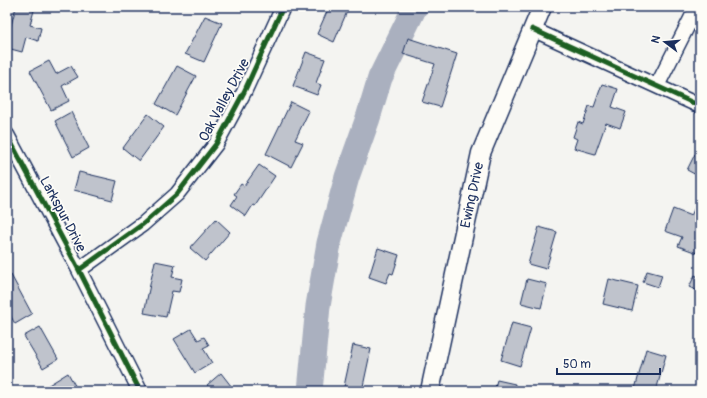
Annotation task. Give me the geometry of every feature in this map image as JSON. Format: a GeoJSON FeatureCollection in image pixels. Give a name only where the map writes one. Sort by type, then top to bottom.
{"type":"FeatureCollection","features":[{"type":"Feature","properties":{"kind":"main road","name":"Ewing Drive"},"geometry":{"type":"LineString","coordinates":[[430,391],[481,153],[542,7]]}},
{"type":"Feature","properties":{"kind":"street","name":"Oak Valley Drive"},"geometry":{"type":"LineString","coordinates":[[79,270],[143,224],[176,194],[216,144],[244,92],[283,7]]}},
{"type":"Feature","properties":{"kind":"street"},"geometry":{"type":"LineString","coordinates":[[657,86],[697,7]]}},
{"type":"Feature","properties":{"kind":"street"},"geometry":{"type":"LineString","coordinates":[[532,29],[700,106]]}},
{"type":"Feature","properties":{"kind":"street","name":"Larkspur Drive"},"geometry":{"type":"LineString","coordinates":[[7,135],[79,270],[140,391]]}},
{"type":"Feature","properties":{"kind":"building"},"geometry":{"type":"Polygon","coordinates":[[[16,7],[35,7],[30,25],[41,28],[38,41],[26,37],[22,52],[7,48],[7,40],[16,7]]]}},
{"type":"Feature","properties":{"kind":"building"},"geometry":{"type":"Polygon","coordinates":[[[329,7],[349,7],[334,42],[317,34],[329,7]]]}},
{"type":"Feature","properties":{"kind":"building"},"geometry":{"type":"Polygon","coordinates":[[[205,16],[222,23],[204,62],[185,54],[205,16]]]}},
{"type":"Feature","properties":{"kind":"building"},"geometry":{"type":"Polygon","coordinates":[[[408,38],[457,54],[440,107],[422,102],[435,64],[403,54],[408,38]]]}},
{"type":"Feature","properties":{"kind":"building"},"geometry":{"type":"Polygon","coordinates":[[[306,52],[325,59],[316,83],[321,85],[317,95],[293,86],[306,52]]]}},
{"type":"Feature","properties":{"kind":"building"},"geometry":{"type":"Polygon","coordinates":[[[49,61],[56,74],[71,66],[78,77],[62,86],[69,101],[51,110],[30,71],[49,61]]]}},
{"type":"Feature","properties":{"kind":"building"},"geometry":{"type":"Polygon","coordinates":[[[177,66],[196,76],[175,115],[156,104],[177,66]]]}},
{"type":"Feature","properties":{"kind":"building"},"geometry":{"type":"Polygon","coordinates":[[[602,84],[618,89],[612,107],[626,112],[620,128],[606,123],[595,154],[574,148],[577,139],[573,137],[578,122],[583,124],[589,106],[594,107],[602,84]]]}},
{"type":"Feature","properties":{"kind":"building"},"geometry":{"type":"Polygon","coordinates":[[[291,102],[309,111],[295,140],[303,143],[291,167],[266,154],[291,102]]]}},
{"type":"Feature","properties":{"kind":"building"},"geometry":{"type":"Polygon","coordinates":[[[71,112],[89,148],[73,157],[55,121],[71,112]]]}},
{"type":"Feature","properties":{"kind":"building"},"geometry":{"type":"Polygon","coordinates":[[[148,114],[164,127],[139,161],[123,148],[148,114]]]}},
{"type":"Feature","properties":{"kind":"building"},"geometry":{"type":"Polygon","coordinates":[[[695,154],[700,156],[700,177],[687,170],[695,154]]]}},
{"type":"Feature","properties":{"kind":"building"},"geometry":{"type":"Polygon","coordinates":[[[259,165],[275,176],[255,206],[253,205],[246,216],[231,205],[237,196],[234,194],[241,184],[244,186],[259,165]]]}},
{"type":"Feature","properties":{"kind":"building"},"geometry":{"type":"Polygon","coordinates":[[[79,172],[117,181],[112,200],[74,190],[79,172]]]}},
{"type":"Feature","properties":{"kind":"building"},"geometry":{"type":"Polygon","coordinates":[[[695,207],[700,209],[700,244],[697,253],[678,246],[682,237],[665,231],[673,209],[691,216],[695,207]]]}},
{"type":"Feature","properties":{"kind":"building"},"geometry":{"type":"Polygon","coordinates":[[[216,219],[230,232],[205,261],[190,248],[216,219]]]}},
{"type":"Feature","properties":{"kind":"building"},"geometry":{"type":"Polygon","coordinates":[[[539,227],[557,232],[546,269],[528,264],[539,227]]]}},
{"type":"Feature","properties":{"kind":"building"},"geometry":{"type":"Polygon","coordinates":[[[378,248],[399,255],[393,274],[390,273],[386,283],[369,277],[378,248]]]}},
{"type":"Feature","properties":{"kind":"building"},"geometry":{"type":"Polygon","coordinates":[[[155,261],[175,265],[172,277],[182,279],[179,292],[172,291],[166,317],[144,313],[155,261]]]}},
{"type":"Feature","properties":{"kind":"building"},"geometry":{"type":"Polygon","coordinates":[[[647,271],[662,275],[658,287],[643,282],[647,271]]]}},
{"type":"Feature","properties":{"kind":"building"},"geometry":{"type":"Polygon","coordinates":[[[11,275],[32,314],[15,324],[7,309],[7,276],[11,275]]]}},
{"type":"Feature","properties":{"kind":"building"},"geometry":{"type":"Polygon","coordinates":[[[695,275],[700,278],[700,292],[689,287],[695,275]]]}},
{"type":"Feature","properties":{"kind":"building"},"geometry":{"type":"Polygon","coordinates":[[[527,279],[547,284],[541,308],[521,303],[527,279]]]}},
{"type":"Feature","properties":{"kind":"building"},"geometry":{"type":"Polygon","coordinates":[[[609,279],[638,286],[632,311],[603,304],[609,279]]]}},
{"type":"Feature","properties":{"kind":"building"},"geometry":{"type":"Polygon","coordinates":[[[512,323],[531,328],[520,366],[501,360],[512,323]]]}},
{"type":"Feature","properties":{"kind":"building"},"geometry":{"type":"Polygon","coordinates":[[[40,327],[58,359],[43,368],[24,336],[40,327]]]}},
{"type":"Feature","properties":{"kind":"building"},"geometry":{"type":"Polygon","coordinates":[[[191,329],[198,340],[204,337],[209,345],[203,348],[212,363],[195,373],[174,339],[191,329]]]}},
{"type":"Feature","properties":{"kind":"building"},"geometry":{"type":"Polygon","coordinates":[[[353,345],[371,349],[362,391],[343,391],[353,345]]]}},
{"type":"Feature","properties":{"kind":"building"},"geometry":{"type":"Polygon","coordinates":[[[646,349],[666,355],[656,391],[641,391],[635,389],[646,349]]]}},
{"type":"Feature","properties":{"kind":"building"},"geometry":{"type":"Polygon","coordinates":[[[68,373],[78,391],[39,391],[68,373]]]}},
{"type":"Feature","properties":{"kind":"building"},"geometry":{"type":"Polygon","coordinates":[[[221,373],[235,391],[212,391],[207,385],[221,373]]]}},
{"type":"Feature","properties":{"kind":"building"},"geometry":{"type":"Polygon","coordinates":[[[497,380],[515,384],[514,391],[494,391],[497,380]]]}},
{"type":"Feature","properties":{"kind":"waterway"},"geometry":{"type":"LineString","coordinates":[[310,391],[318,306],[329,243],[347,177],[368,118],[380,78],[415,7]]}},
{"type":"Feature","properties":{"kind":"cycle path"},"geometry":{"type":"LineString","coordinates":[[79,270],[143,224],[177,194],[216,144],[244,92],[283,7]]}},
{"type":"Feature","properties":{"kind":"cycle path"},"geometry":{"type":"LineString","coordinates":[[532,29],[700,106]]}},
{"type":"Feature","properties":{"kind":"cycle path"},"geometry":{"type":"LineString","coordinates":[[7,135],[79,270],[140,391]]}}]}
